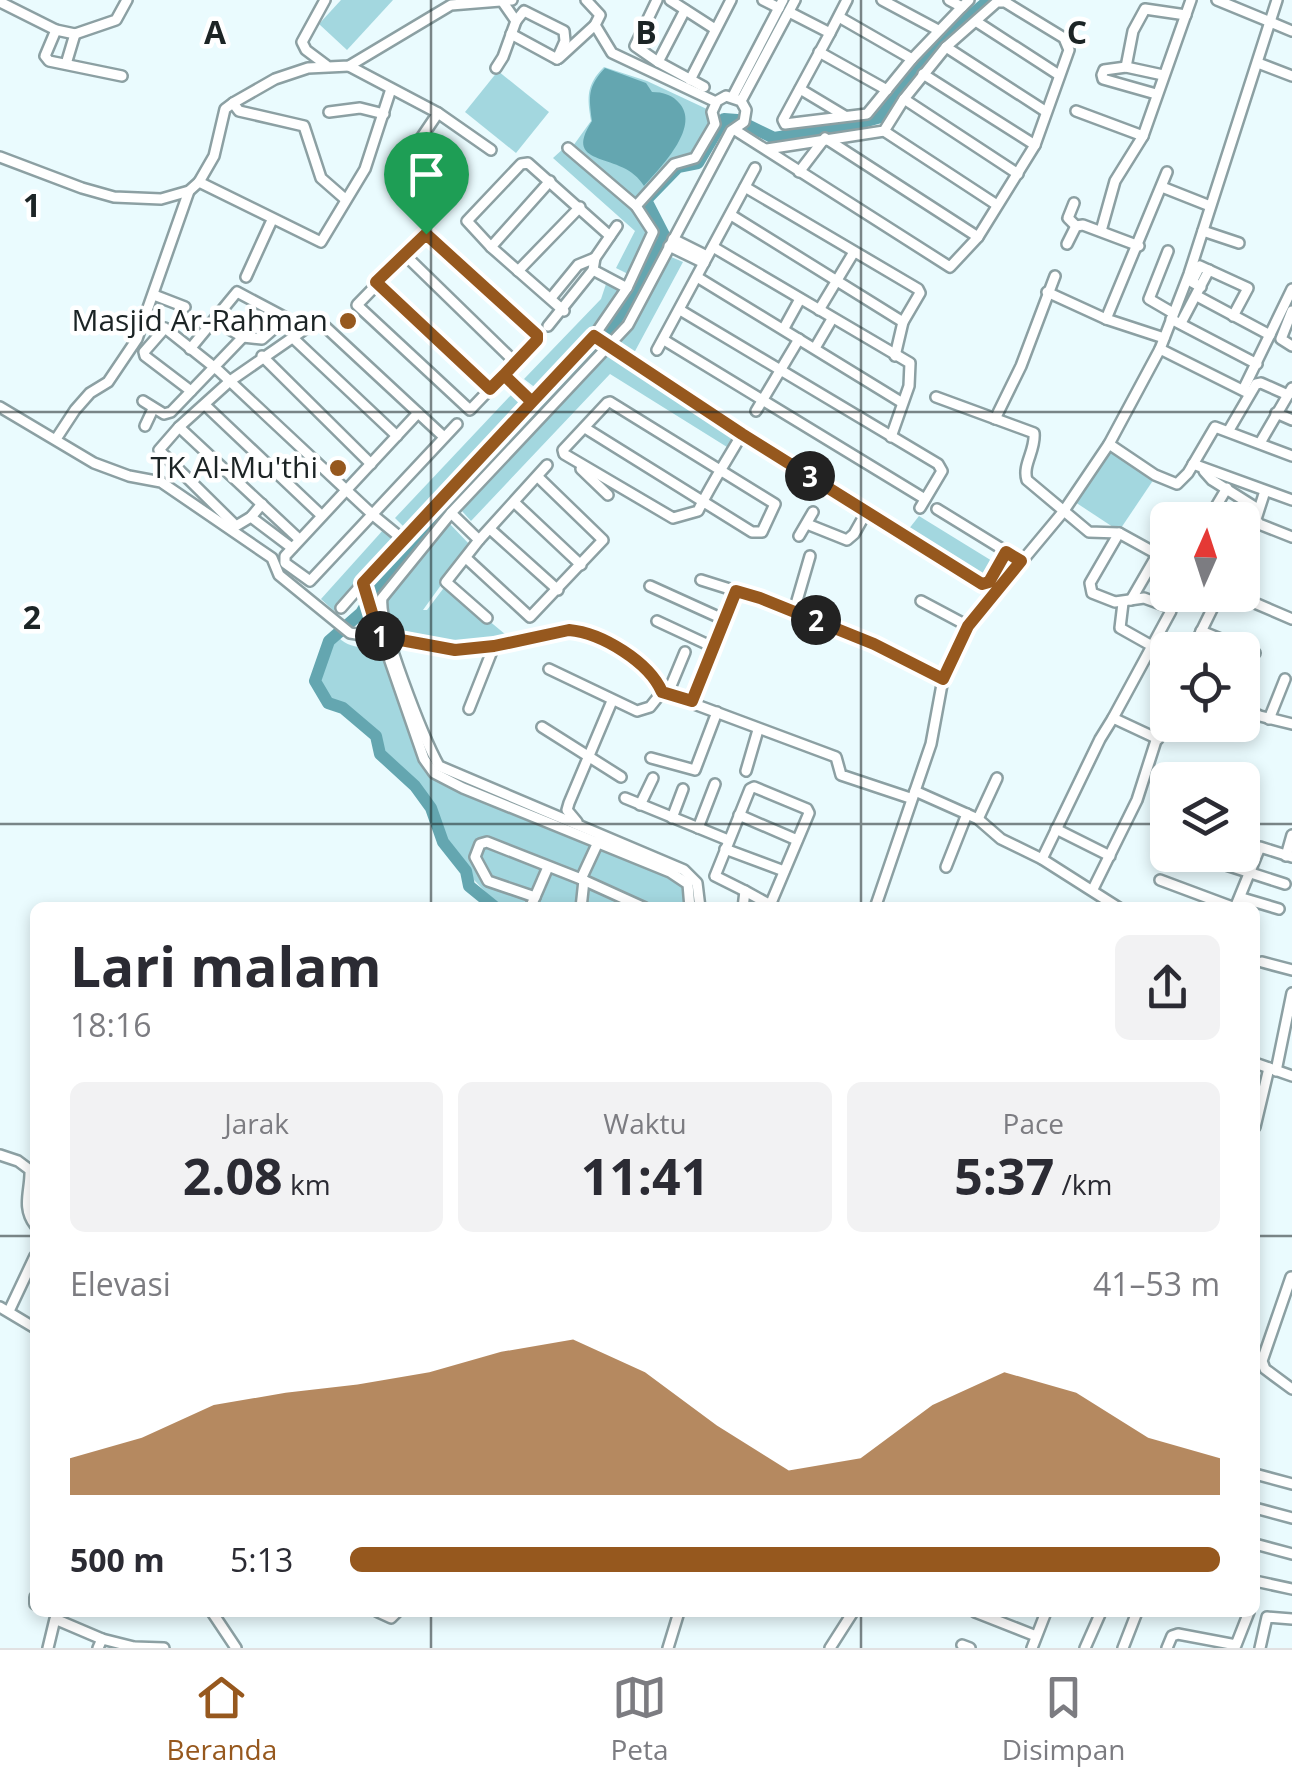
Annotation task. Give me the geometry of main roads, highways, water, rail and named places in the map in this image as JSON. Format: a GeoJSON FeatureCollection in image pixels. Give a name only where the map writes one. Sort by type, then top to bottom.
{"type":"FeatureCollection","features":[{"type":"Feature","properties":{"kind":"waterway"},"geometry":{"type":"LineString","coordinates":[[489,902],[469,886],[466,871],[443,842],[431,808],[415,786],[380,754],[376,736],[343,708],[328,703],[315,681],[329,641],[361,613],[376,588],[608,334],[665,237],[646,200],[678,167],[698,163],[724,119],[737,120],[774,138],[881,117],[938,43],[989,0]]}},
{"type":"Feature","properties":{"kind":"place","name":"Masjid Ar-Rahman"},"geometry":{"type":"Point","coordinates":[348,321]}},
{"type":"Feature","properties":{"kind":"place","name":"TK Al-Mu'thi"},"geometry":{"type":"Point","coordinates":[338,468]}}]}
